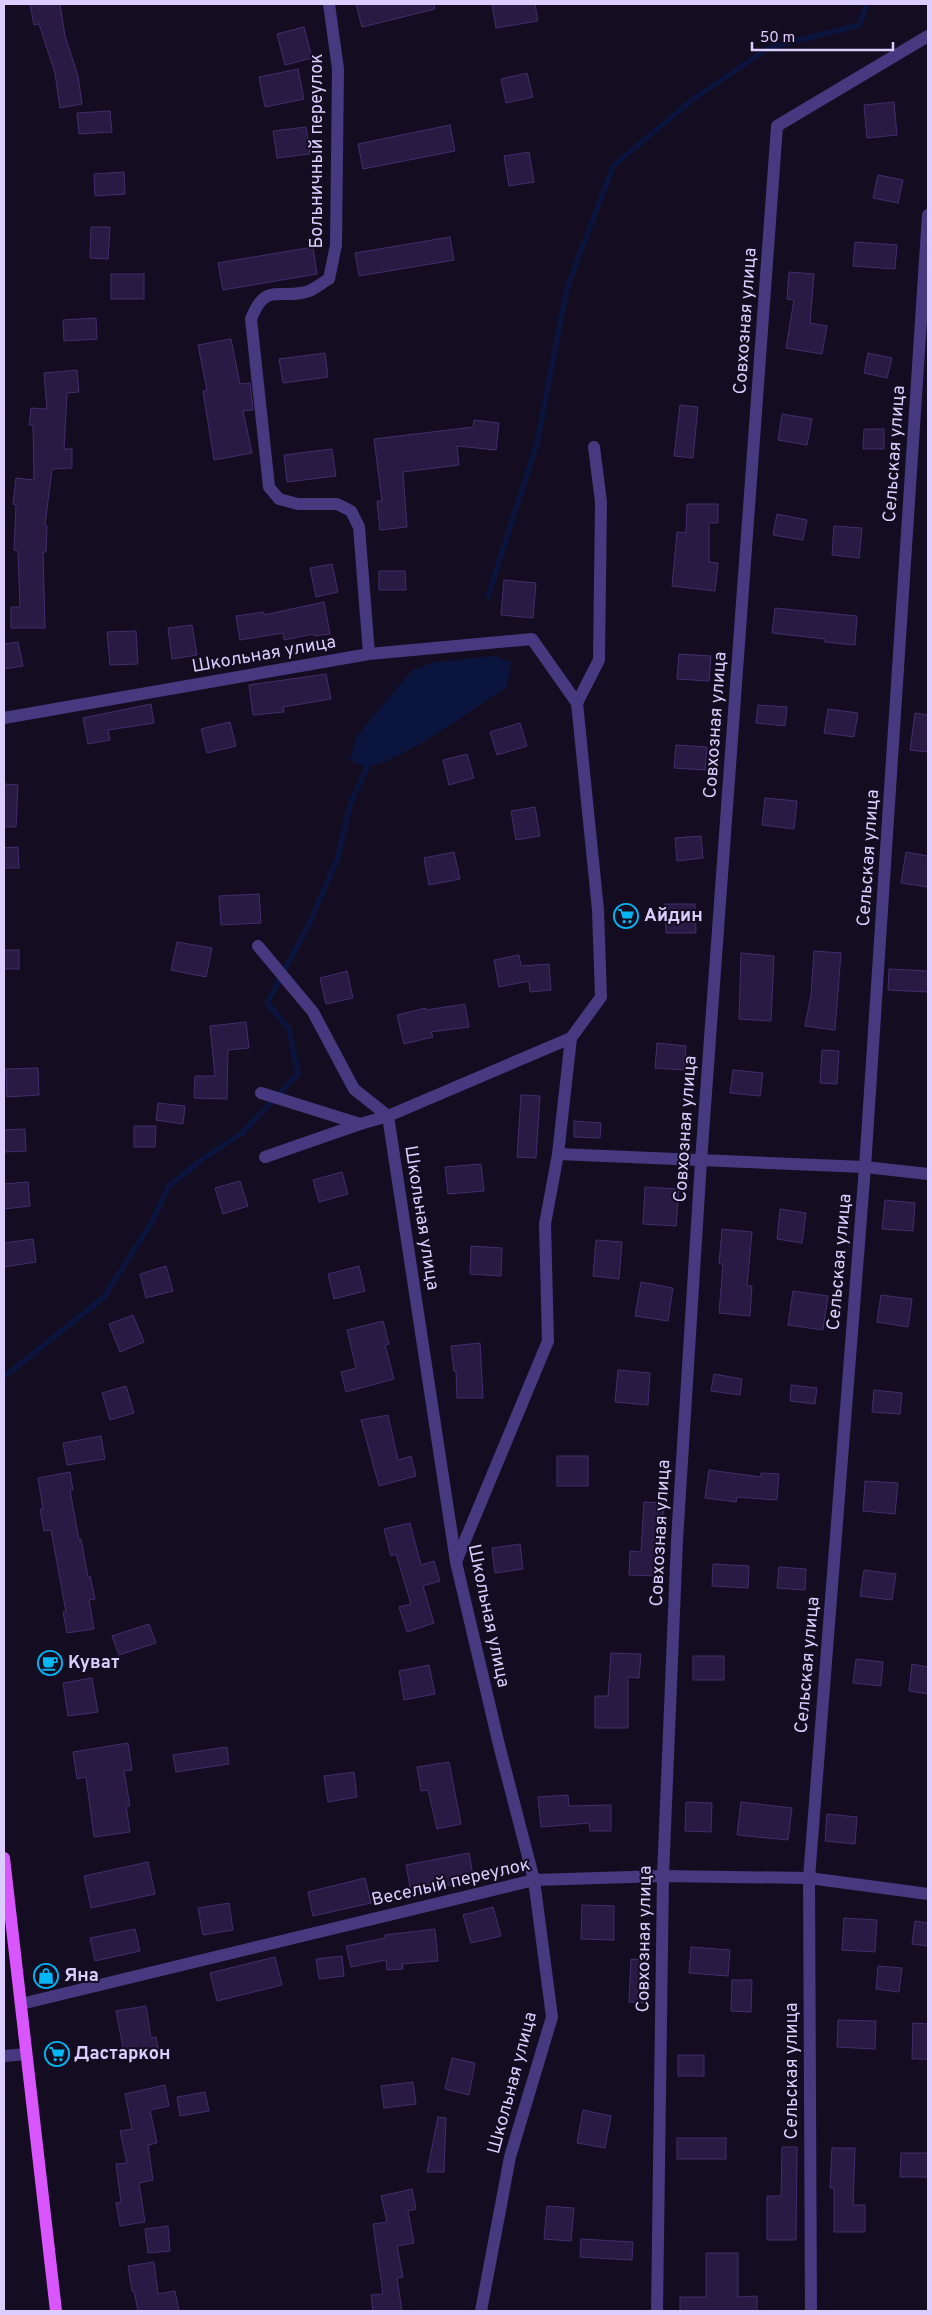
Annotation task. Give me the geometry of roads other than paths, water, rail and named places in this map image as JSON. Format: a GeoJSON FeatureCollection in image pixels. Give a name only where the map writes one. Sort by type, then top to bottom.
{"type":"FeatureCollection","features":[{"type":"Feature","properties":{"kind":"main road"},"geometry":{"type":"LineString","coordinates":[[4,1858],[56,2311]]}},
{"type":"Feature","properties":{"kind":"street","name":"Больничный переулок"},"geometry":{"type":"LineString","coordinates":[[329,4],[338,69],[336,245],[329,278],[308,291],[270,295],[257,302],[251,319],[269,487],[279,499],[298,504],[337,504],[351,511],[359,527],[369,654]]}},
{"type":"Feature","properties":{"kind":"street","name":"Совхозная улица"},"geometry":{"type":"LineString","coordinates":[[657,2311],[663,1876],[677,1540],[702,1161],[777,126],[928,36]]}},
{"type":"Feature","properties":{"kind":"street","name":"Сельская улица"},"geometry":{"type":"LineString","coordinates":[[811,2311],[809,1878],[865,1168],[928,215]]}},
{"type":"Feature","properties":{"kind":"street"},"geometry":{"type":"LineString","coordinates":[[456,1562],[548,1341],[545,1224],[558,1154],[571,1038],[601,996],[598,910],[576,703],[599,660],[601,502],[594,447]]}},
{"type":"Feature","properties":{"kind":"street","name":"Школьная улица"},"geometry":{"type":"LineString","coordinates":[[4,718],[369,654],[532,639],[576,703]]}},
{"type":"Feature","properties":{"kind":"street"},"geometry":{"type":"LineString","coordinates":[[258,946],[314,1012],[354,1089],[388,1116]]}},
{"type":"Feature","properties":{"kind":"street"},"geometry":{"type":"LineString","coordinates":[[265,1157],[388,1116],[571,1038]]}},
{"type":"Feature","properties":{"kind":"street"},"geometry":{"type":"LineString","coordinates":[[262,1093],[360,1124]]}},
{"type":"Feature","properties":{"kind":"street","name":"Школьная улица"},"geometry":{"type":"LineString","coordinates":[[388,1116],[456,1562],[499,1745],[534,1880],[552,2017],[510,2157],[481,2311]]}},
{"type":"Feature","properties":{"kind":"street"},"geometry":{"type":"LineString","coordinates":[[558,1154],[865,1168],[928,1174]]}},
{"type":"Feature","properties":{"kind":"street","name":"Веселый переулок"},"geometry":{"type":"LineString","coordinates":[[21,2004],[534,1880],[663,1876],[809,1878],[928,1894]]}},
{"type":"Feature","properties":{"kind":"street"},"geometry":{"type":"LineString","coordinates":[[4,2056],[26,2054]]}},
{"type":"Feature","properties":{"kind":"waterway"},"geometry":{"type":"LineString","coordinates":[[488,596],[537,443],[567,288],[613,166],[692,100],[768,48],[859,25],[867,4]]}},
{"type":"Feature","properties":{"kind":"waterway"},"geometry":{"type":"LineString","coordinates":[[4,1377],[104,1297],[150,1225],[169,1186],[205,1157],[242,1133],[298,1074],[289,1029],[267,1003],[309,924],[338,857],[350,805],[367,767]]}},
{"type":"Feature","properties":{"kind":"place","name":"Айдин"},"geometry":{"type":"Point","coordinates":[626,916]}},
{"type":"Feature","properties":{"kind":"place","name":"Куват"},"geometry":{"type":"Point","coordinates":[50,1663]}},
{"type":"Feature","properties":{"kind":"place","name":"Яна"},"geometry":{"type":"Point","coordinates":[46,1976]}},
{"type":"Feature","properties":{"kind":"place","name":"Дастаркон"},"geometry":{"type":"Point","coordinates":[57,2054]}}]}
